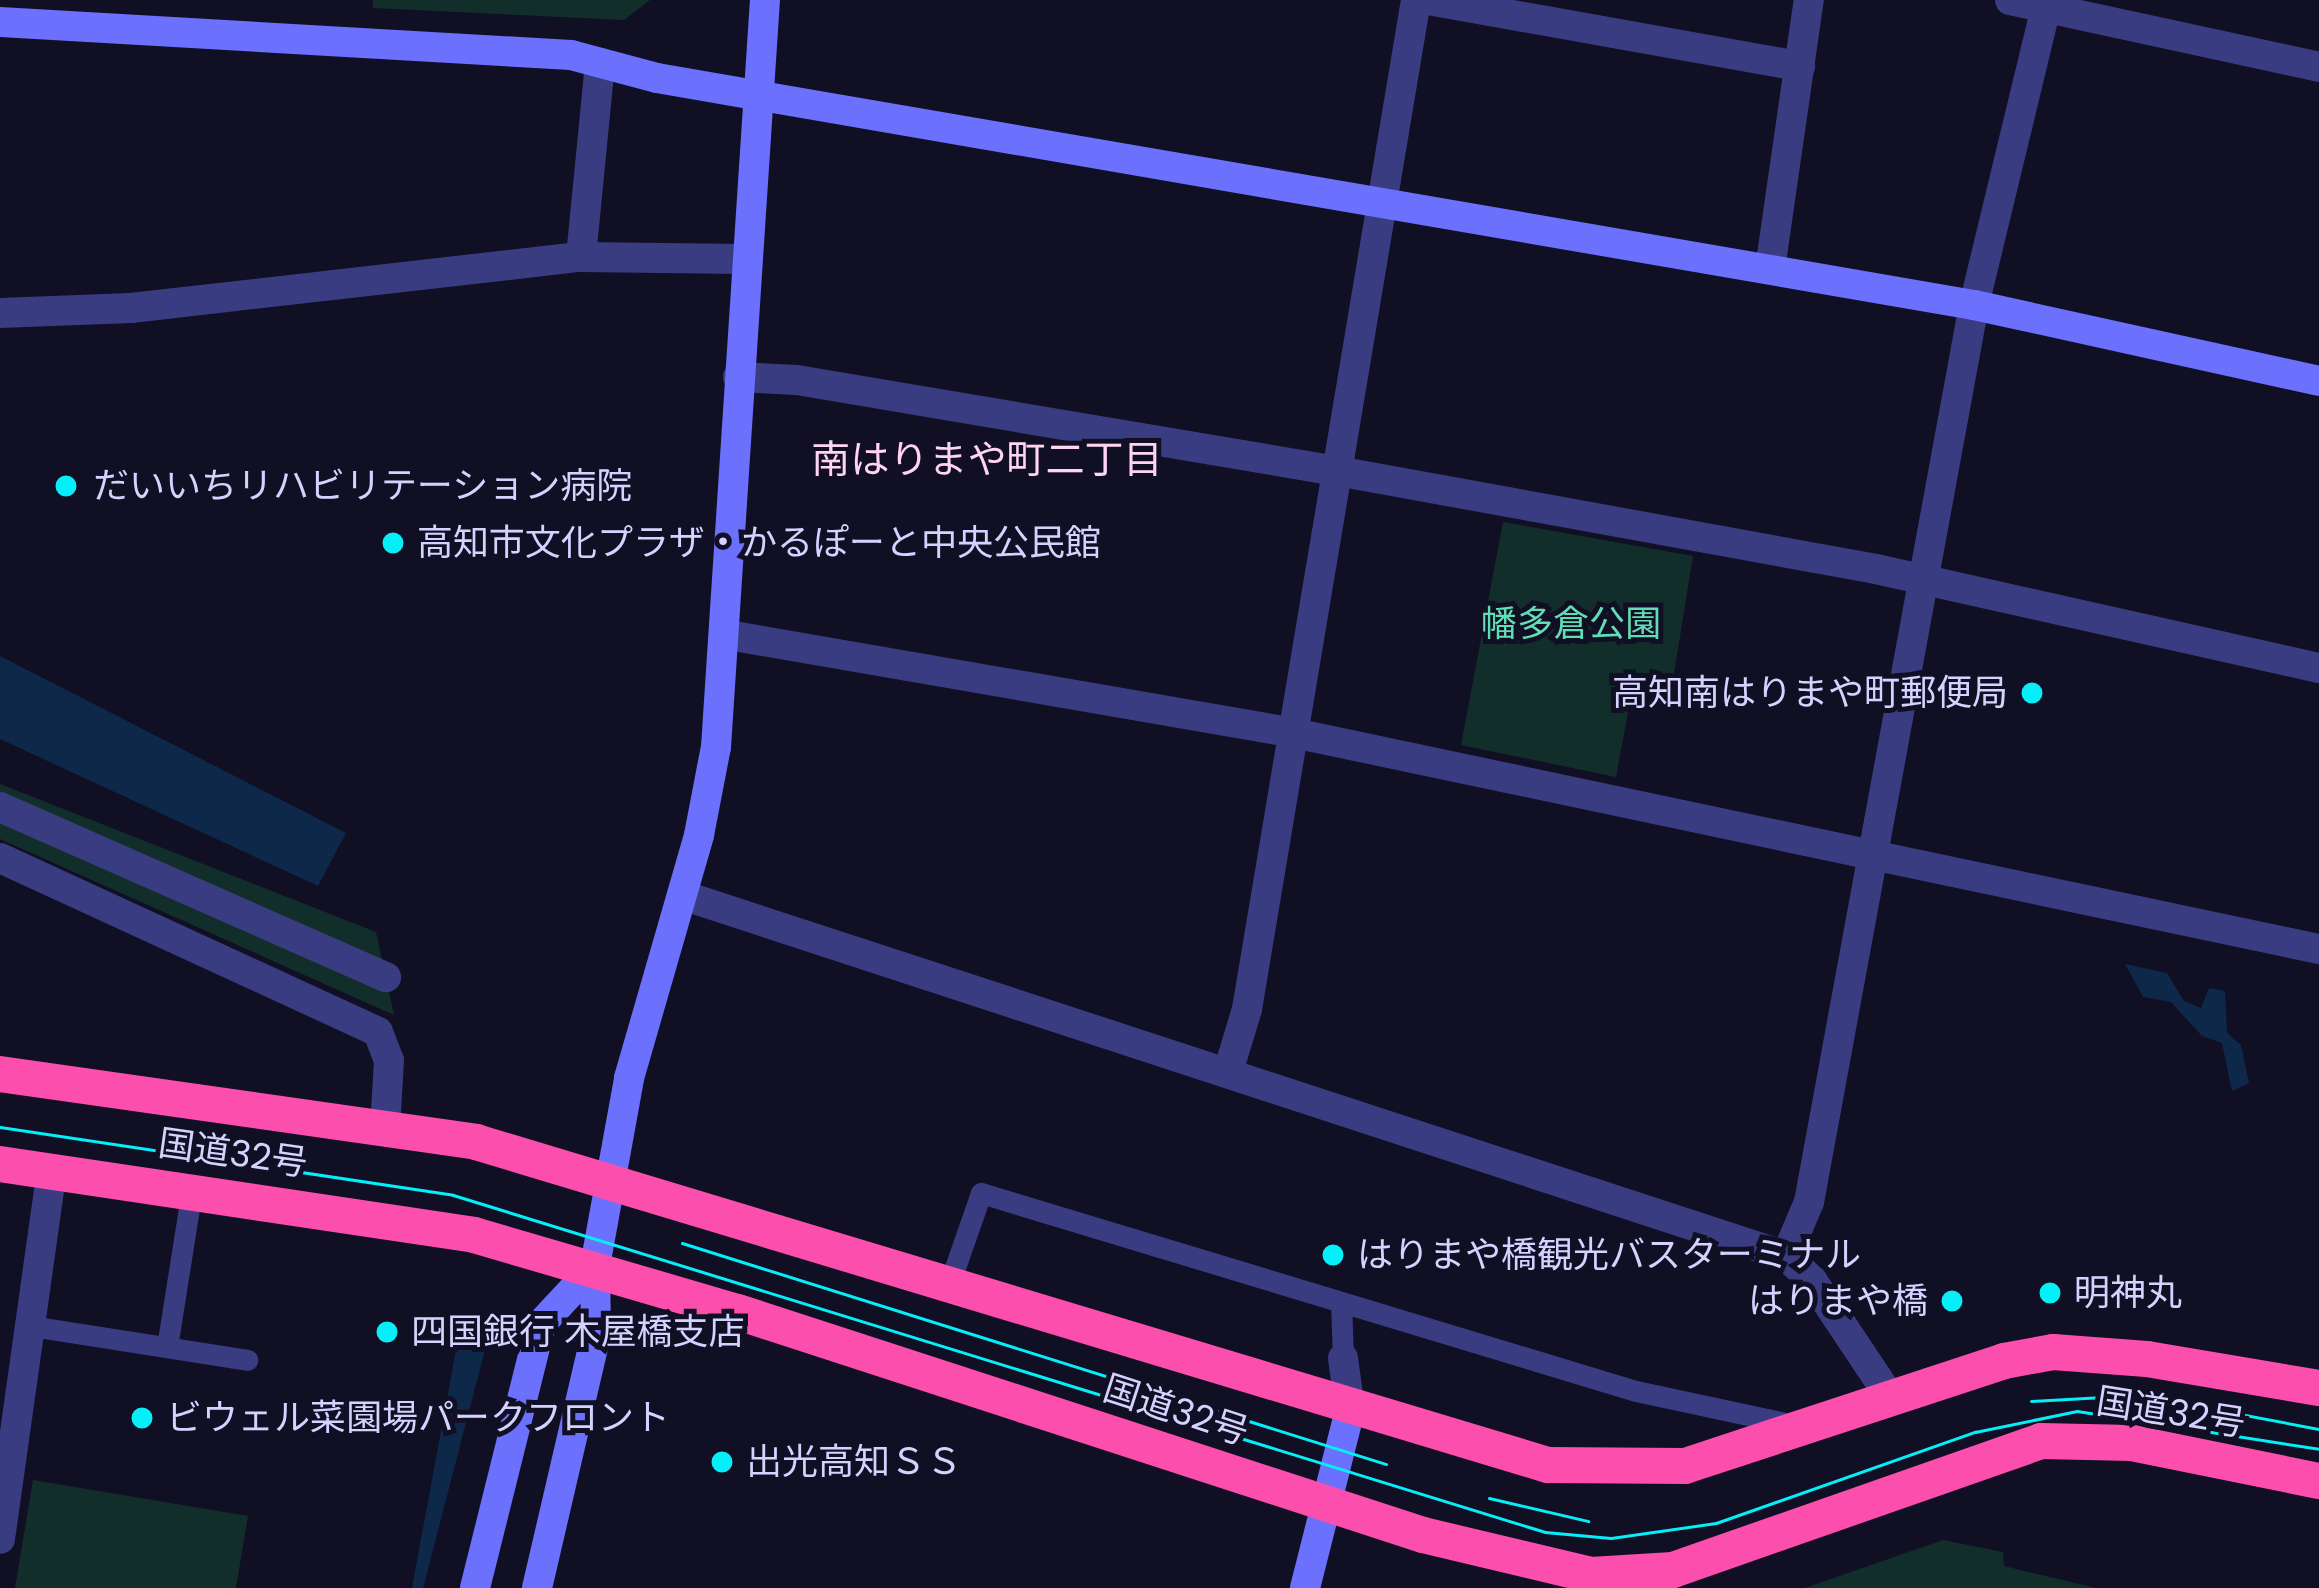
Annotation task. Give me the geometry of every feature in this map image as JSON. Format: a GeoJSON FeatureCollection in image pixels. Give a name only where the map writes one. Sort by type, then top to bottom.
{"type":"FeatureCollection","features":[{"type":"Feature","properties":{"kind":"highway","name":"国道32号"},"geometry":{"type":"LineString","coordinates":[[0,1074],[476,1142],[611,1178],[1350,1410],[1548,1465],[1606,1471],[1685,1466],[2054,1352],[2147,1359],[2319,1388]]}},
{"type":"Feature","properties":{"kind":"highway","name":"国道32号"},"geometry":{"type":"LineString","coordinates":[[0,1164],[411,1220],[595,1267],[1510,1562],[1591,1575],[1684,1579],[2041,1441],[2132,1443],[2319,1481]]}},
{"type":"Feature","properties":{"kind":"street"},"geometry":{"type":"LineString","coordinates":[[538,1588],[596,1335],[595,1267],[629,1078],[682,895],[716,747],[728,635],[744,259],[765,0]]}},
{"type":"Feature","properties":{"kind":"street"},"geometry":{"type":"LineString","coordinates":[[1228,1072],[1246,1009],[1288,732],[1416,0]]}},
{"type":"Feature","properties":{"kind":"street"},"geometry":{"type":"LineString","coordinates":[[1428,0],[1800,66]]}},
{"type":"Feature","properties":{"kind":"street"},"geometry":{"type":"LineString","coordinates":[[1770,269],[1809,0]]}},
{"type":"Feature","properties":{"kind":"street"},"geometry":{"type":"LineString","coordinates":[[2010,0],[2319,67]]}},
{"type":"Feature","properties":{"kind":"street"},"geometry":{"type":"LineString","coordinates":[[1786,1256],[1808,1202],[1975,305],[2046,6]]}},
{"type":"Feature","properties":{"kind":"street"},"geometry":{"type":"LineString","coordinates":[[0,22],[600,63],[1975,305],[2319,381]]}},
{"type":"Feature","properties":{"kind":"street"},"geometry":{"type":"LineString","coordinates":[[581,257],[600,63]]}},
{"type":"Feature","properties":{"kind":"street"},"geometry":{"type":"LineString","coordinates":[[0,313],[131,308],[581,257],[744,259]]}},
{"type":"Feature","properties":{"kind":"street"},"geometry":{"type":"LineString","coordinates":[[738,377],[790,379],[1337,471],[1923,579],[2319,668]]}},
{"type":"Feature","properties":{"kind":"street"},"geometry":{"type":"LineString","coordinates":[[728,635],[1288,732],[2319,949]]}},
{"type":"Feature","properties":{"kind":"street"},"geometry":{"type":"LineString","coordinates":[[0,807],[386,977]]}},
{"type":"Feature","properties":{"kind":"street"},"geometry":{"type":"LineString","coordinates":[[0,858],[378,1032],[389,1060],[385,1129]]}},
{"type":"Feature","properties":{"kind":"street"},"geometry":{"type":"LineString","coordinates":[[682,895],[1786,1256],[1812,1280],[1892,1400]]}},
{"type":"Feature","properties":{"kind":"street"},"geometry":{"type":"LineString","coordinates":[[0,1539],[4,1480],[52,1170]]}},
{"type":"Feature","properties":{"kind":"street"},"geometry":{"type":"LineString","coordinates":[[476,1588],[542,1324],[595,1267]]}},
{"type":"Feature","properties":{"kind":"street"},"geometry":{"type":"LineString","coordinates":[[1305,1588],[1350,1410],[1343,1358]]}},
{"type":"Feature","properties":{"kind":"lane"},"geometry":{"type":"LineString","coordinates":[[167,1347],[192,1190]]}},
{"type":"Feature","properties":{"kind":"lane"},"geometry":{"type":"LineString","coordinates":[[950,1282],[981,1193],[1636,1391],[1810,1429]]}},
{"type":"Feature","properties":{"kind":"lane"},"geometry":{"type":"LineString","coordinates":[[1340,1302],[1343,1358]]}},
{"type":"Feature","properties":{"kind":"lane"},"geometry":{"type":"LineString","coordinates":[[31,1326],[247,1360]]}},
{"type":"Feature","properties":{"kind":"green space"},"geometry":{"type":"Polygon","coordinates":[[[373,0],[650,0],[624,20],[373,8],[373,0]]]}},
{"type":"Feature","properties":{"kind":"green space","name":"幡多倉公園"},"geometry":{"type":"Polygon","coordinates":[[[1503,522],[1693,556],[1671,692],[1633,685],[1616,777],[1461,745],[1503,522]]]}},
{"type":"Feature","properties":{"kind":"green space"},"geometry":{"type":"Polygon","coordinates":[[[0,784],[376,932],[394,1015],[0,839],[0,784]]]}},
{"type":"Feature","properties":{"kind":"green space"},"geometry":{"type":"Polygon","coordinates":[[[33,1480],[248,1516],[236,1588],[15,1588],[33,1480]]]}},
{"type":"Feature","properties":{"kind":"green space"},"geometry":{"type":"Polygon","coordinates":[[[1943,1540],[2003,1552],[2004,1566],[2096,1588],[1805,1588],[1943,1540]]]}},
{"type":"Feature","properties":{"kind":"water"},"geometry":{"type":"Polygon","coordinates":[[[0,656],[346,833],[318,886],[0,739],[0,656]]]}},
{"type":"Feature","properties":{"kind":"water"},"geometry":{"type":"Polygon","coordinates":[[[2125,964],[2167,973],[2184,1001],[2201,1008],[2209,988],[2225,991],[2227,1033],[2241,1045],[2249,1083],[2232,1091],[2222,1043],[2202,1036],[2171,1002],[2143,997],[2125,964]]]}},
{"type":"Feature","properties":{"kind":"water"},"geometry":{"type":"Polygon","coordinates":[[[462,1317],[486,1346],[423,1588],[412,1588],[462,1317]]]}},
{"type":"Feature","properties":{"kind":"tram line"},"geometry":{"type":"LineString","coordinates":[[0,1127],[453,1195],[1545,1532],[1611,1538],[1716,1523],[1975,1432],[2077,1411],[2319,1449]]}},
{"type":"Feature","properties":{"kind":"tram line"},"geometry":{"type":"LineString","coordinates":[[682,1243],[1386,1464]]}},
{"type":"Feature","properties":{"kind":"tram line"},"geometry":{"type":"LineString","coordinates":[[2031,1401],[2139,1395],[2319,1429]]}},
{"type":"Feature","properties":{"kind":"tram line"},"geometry":{"type":"LineString","coordinates":[[1489,1498],[1588,1521]]}},
{"type":"Feature","properties":{"kind":"place","name":"だいいちリハビリテーション病院"},"geometry":{"type":"Point","coordinates":[66,486]}},
{"type":"Feature","properties":{"kind":"place","name":"高知市文化プラザ・かるぽーと中央公民館"},"geometry":{"type":"Point","coordinates":[393,543]}},
{"type":"Feature","properties":{"kind":"place","name":"高知南はりまや町郵便局"},"geometry":{"type":"Point","coordinates":[2032,693]}},
{"type":"Feature","properties":{"kind":"place","name":"はりまや橋観光バスターミナル"},"geometry":{"type":"Point","coordinates":[1333,1255]}},
{"type":"Feature","properties":{"kind":"place","name":"明神丸"},"geometry":{"type":"Point","coordinates":[2050,1293]}},
{"type":"Feature","properties":{"kind":"place","name":"はりまや橋"},"geometry":{"type":"Point","coordinates":[1952,1301]}},
{"type":"Feature","properties":{"kind":"place","name":"四国銀行 木屋橋支店"},"geometry":{"type":"Point","coordinates":[387,1332]}},
{"type":"Feature","properties":{"kind":"place","name":"ビウェル菜園場パークフロント"},"geometry":{"type":"Point","coordinates":[142,1418]}},
{"type":"Feature","properties":{"kind":"place","name":"出光高知ＳＳ"},"geometry":{"type":"Point","coordinates":[722,1462]}},
{"type":"Feature","properties":{"kind":"district","name":"南はりまや町二丁目"},"geometry":{"type":"Point","coordinates":[987,460]}}]}
